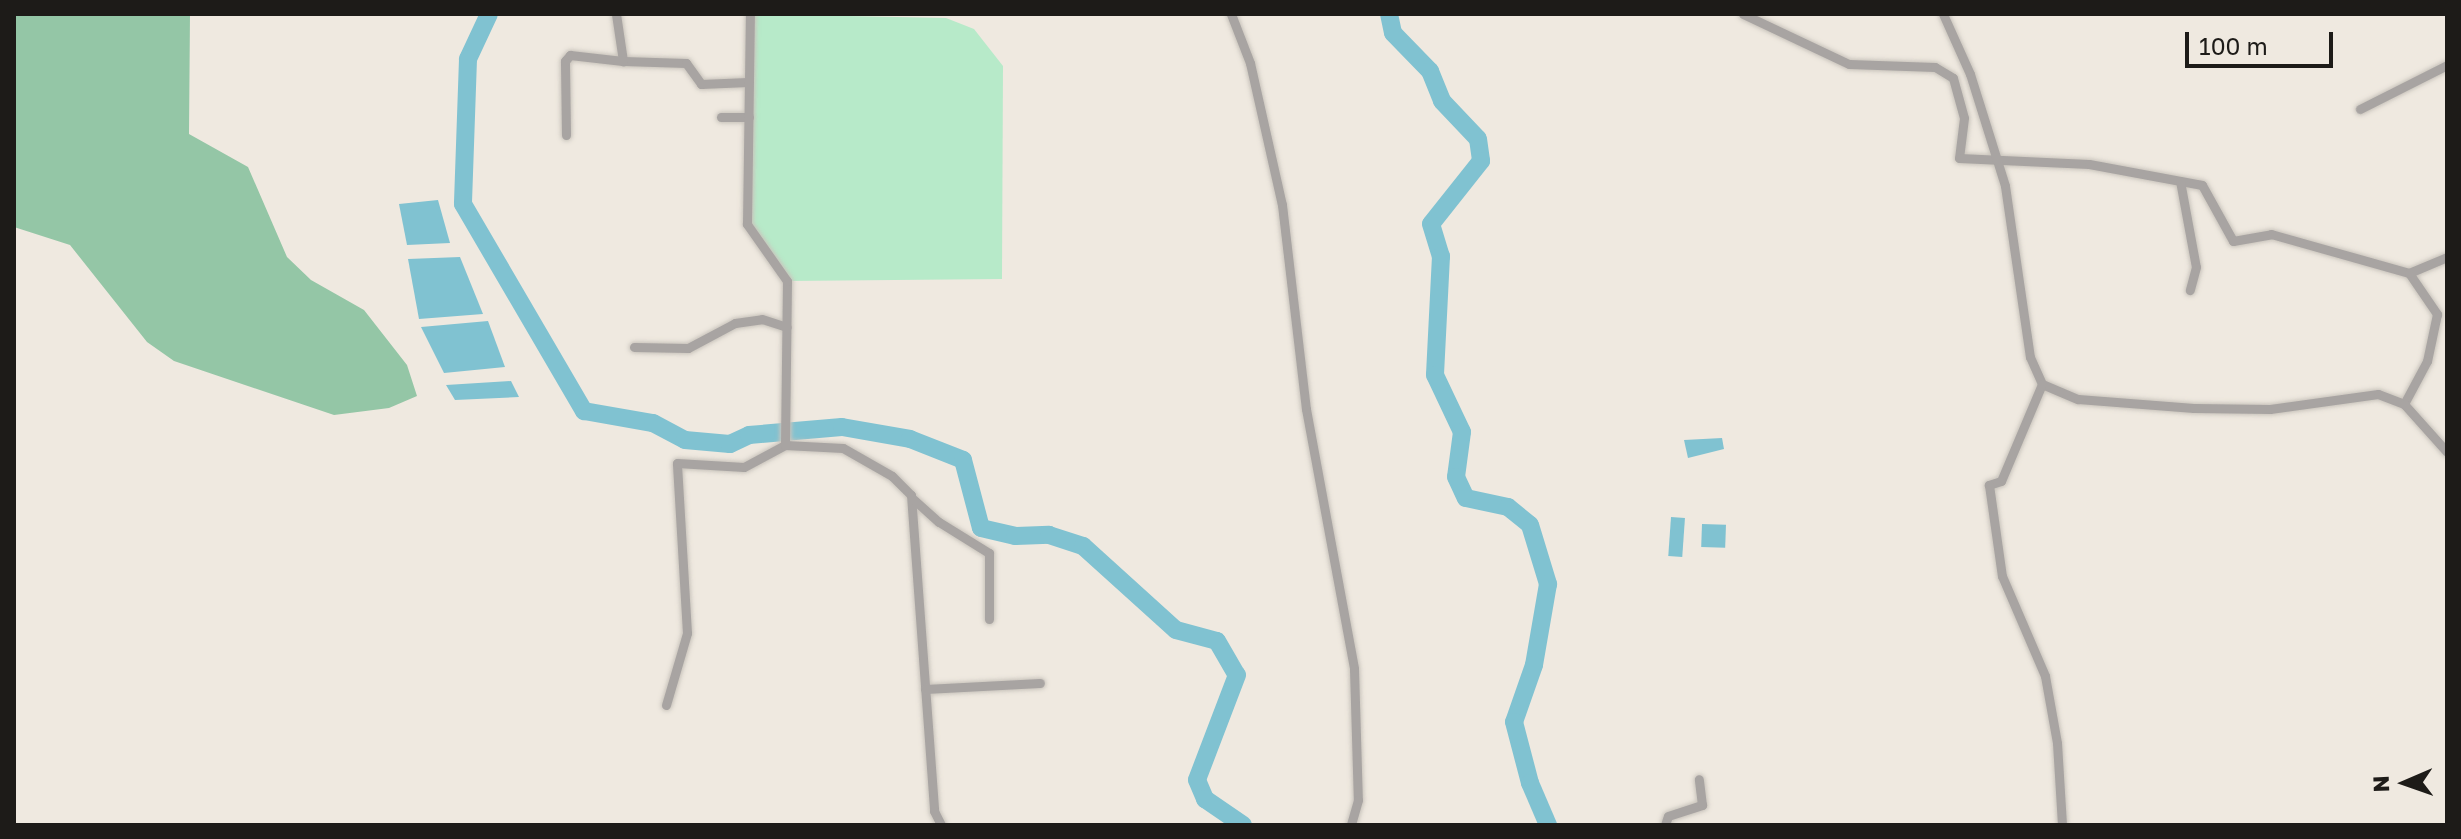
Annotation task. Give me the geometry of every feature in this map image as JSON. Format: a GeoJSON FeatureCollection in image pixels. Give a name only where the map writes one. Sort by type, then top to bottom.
{"type":"FeatureCollection","features":[{"type":"Feature","properties":{"kind":"street"},"geometry":{"type":"LineString","coordinates":[[616,14],[623,61]]}},
{"type":"Feature","properties":{"kind":"street"},"geometry":{"type":"LineString","coordinates":[[750,14],[747,224],[787,281],[785,445]]}},
{"type":"Feature","properties":{"kind":"street"},"geometry":{"type":"LineString","coordinates":[[1231,14],[1250,63],[1282,205],[1306,409],[1354,669],[1358,800],[1351,825]]}},
{"type":"Feature","properties":{"kind":"street"},"geometry":{"type":"LineString","coordinates":[[1743,14],[1849,64],[1935,67],[1953,78],[1964,118],[1959,158],[1997,157],[2089,164],[2202,185],[2233,241],[2271,234],[2409,273],[2447,257]]}},
{"type":"Feature","properties":{"kind":"street"},"geometry":{"type":"LineString","coordinates":[[1943,14],[1997,157],[2030,357],[2042,384],[2078,399],[2194,408],[2270,409],[2364,393],[2404,404],[2447,452]]}},
{"type":"Feature","properties":{"kind":"street"},"geometry":{"type":"LineString","coordinates":[[566,135],[565,61],[570,55],[633,65],[686,63],[701,84],[748,82]]}},
{"type":"Feature","properties":{"kind":"street"},"geometry":{"type":"LineString","coordinates":[[2360,109],[2447,65]]}},
{"type":"Feature","properties":{"kind":"street"},"geometry":{"type":"LineString","coordinates":[[721,117],[749,117]]}},
{"type":"Feature","properties":{"kind":"street"},"geometry":{"type":"LineString","coordinates":[[2180,181],[2196,267],[2190,290]]}},
{"type":"Feature","properties":{"kind":"street"},"geometry":{"type":"LineString","coordinates":[[2404,404],[2427,361],[2437,314],[2409,273]]}},
{"type":"Feature","properties":{"kind":"street"},"geometry":{"type":"LineString","coordinates":[[634,347],[688,348],[735,323],[762,319],[787,327]]}},
{"type":"Feature","properties":{"kind":"street"},"geometry":{"type":"LineString","coordinates":[[2042,384],[2001,481],[1989,485],[2002,576],[2045,676],[2057,743],[2062,825]]}},
{"type":"Feature","properties":{"kind":"street"},"geometry":{"type":"LineString","coordinates":[[666,705],[687,633],[677,463],[744,467],[785,445],[843,448],[892,476],[939,522],[989,553],[989,619]]}},
{"type":"Feature","properties":{"kind":"street"},"geometry":{"type":"LineString","coordinates":[[912,498],[934,811],[941,825]]}},
{"type":"Feature","properties":{"kind":"street"},"geometry":{"type":"LineString","coordinates":[[925,689],[1040,683]]}},
{"type":"Feature","properties":{"kind":"street"},"geometry":{"type":"LineString","coordinates":[[1665,825],[1668,816],[1702,805],[1699,779]]}},
{"type":"Feature","properties":{"kind":"green space"},"geometry":{"type":"Polygon","coordinates":[[[14,14],[190,14],[189,134],[248,167],[287,257],[311,280],[364,310],[407,365],[417,396],[389,408],[334,415],[174,361],[147,342],[70,245],[14,227],[14,14]]]}},
{"type":"Feature","properties":{"kind":"green space"},"geometry":{"type":"Polygon","coordinates":[[[750,14],[946,18],[974,29],[1003,66],[1002,279],[787,281],[747,224],[750,14]]]}},
{"type":"Feature","properties":{"kind":"water"},"geometry":{"type":"Polygon","coordinates":[[[438,200],[450,243],[407,245],[399,204],[438,200]]]}},
{"type":"Feature","properties":{"kind":"water"},"geometry":{"type":"Polygon","coordinates":[[[460,257],[483,314],[419,319],[408,259],[460,257]]]}},
{"type":"Feature","properties":{"kind":"water"},"geometry":{"type":"Polygon","coordinates":[[[488,321],[505,367],[444,373],[421,327],[488,321]]]}},
{"type":"Feature","properties":{"kind":"water"},"geometry":{"type":"Polygon","coordinates":[[[511,381],[519,397],[455,400],[446,385],[511,381]]]}},
{"type":"Feature","properties":{"kind":"water"},"geometry":{"type":"Polygon","coordinates":[[[1722,438],[1724,449],[1688,458],[1684,440],[1722,438]]]}},
{"type":"Feature","properties":{"kind":"water"},"geometry":{"type":"Polygon","coordinates":[[[1671,517],[1685,518],[1682,557],[1668,556],[1671,517]]]}},
{"type":"Feature","properties":{"kind":"water"},"geometry":{"type":"Polygon","coordinates":[[[1702,524],[1726,525],[1725,548],[1701,547],[1702,524]]]}},
{"type":"Feature","properties":{"kind":"waterway"},"geometry":{"type":"LineString","coordinates":[[489,14],[468,59],[463,204],[584,411],[653,423],[685,440],[730,444],[749,435],[842,427],[910,439],[963,460],[981,528],[1015,536],[1049,535],[1083,546],[1176,630],[1217,641],[1237,675],[1197,780],[1205,799],[1243,825]]}},
{"type":"Feature","properties":{"kind":"waterway"},"geometry":{"type":"LineString","coordinates":[[1389,14],[1393,33],[1430,71],[1442,101],[1478,139],[1481,161],[1431,224],[1441,256],[1435,375],[1462,432],[1456,477],[1466,498],[1508,507],[1530,525],[1548,584],[1534,665],[1514,722],[1530,783],[1548,825]]}}]}
